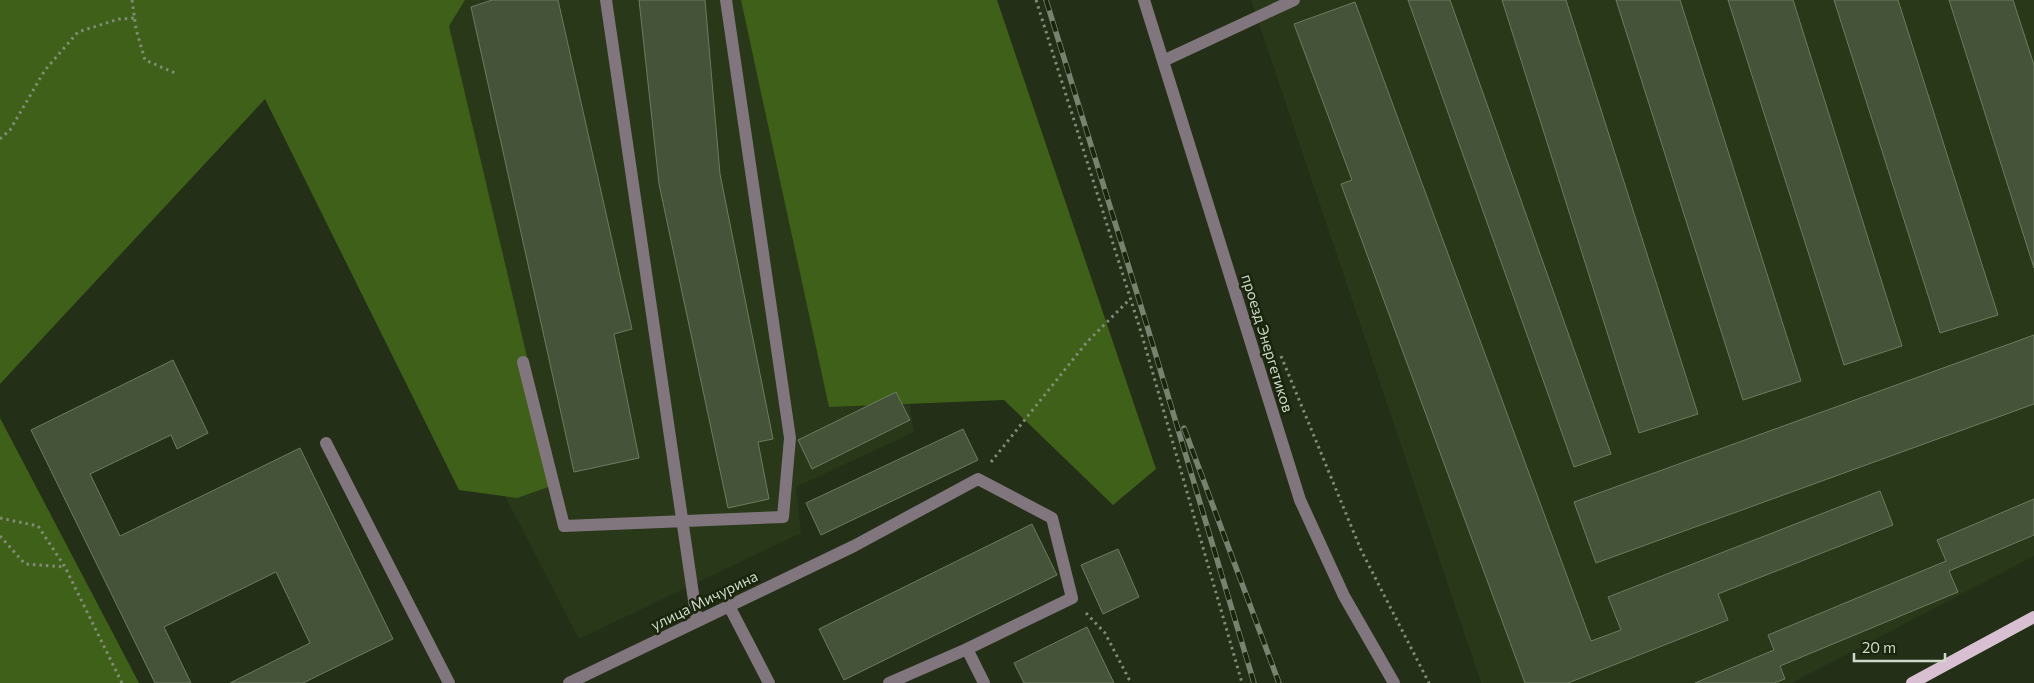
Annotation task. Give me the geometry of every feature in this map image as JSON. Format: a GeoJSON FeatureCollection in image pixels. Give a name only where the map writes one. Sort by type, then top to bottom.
{"type":"FeatureCollection","features":[{"type":"Feature","properties":{"kind":"main road"},"geometry":{"type":"LineString","coordinates":[[1912,683],[1926,680],[2034,617]]}},
{"type":"Feature","properties":{"kind":"street"},"geometry":{"type":"LineString","coordinates":[[606,0],[697,621]]}},
{"type":"Feature","properties":{"kind":"street"},"geometry":{"type":"LineString","coordinates":[[524,362],[564,526],[783,517],[790,438],[726,0]]}},
{"type":"Feature","properties":{"kind":"street","name":"проезд Энергетиков"},"geometry":{"type":"LineString","coordinates":[[1144,0],[1300,500],[1344,596],[1394,683]]}},
{"type":"Feature","properties":{"kind":"street"},"geometry":{"type":"LineString","coordinates":[[1163,61],[1294,0]]}},
{"type":"Feature","properties":{"kind":"street"},"geometry":{"type":"LineString","coordinates":[[326,443],[449,683]]}},
{"type":"Feature","properties":{"kind":"street"},"geometry":{"type":"LineString","coordinates":[[889,683],[1072,598],[1052,518],[978,479]]}},
{"type":"Feature","properties":{"kind":"street","name":"улица Мичурина"},"geometry":{"type":"LineString","coordinates":[[569,683],[854,546],[978,479]]}},
{"type":"Feature","properties":{"kind":"street"},"geometry":{"type":"LineString","coordinates":[[729,606],[769,683]]}},
{"type":"Feature","properties":{"kind":"street"},"geometry":{"type":"LineString","coordinates":[[967,648],[984,683]]}},
{"type":"Feature","properties":{"kind":"path"},"geometry":{"type":"LineString","coordinates":[[132,0],[145,60],[175,73]]}},
{"type":"Feature","properties":{"kind":"path"},"geometry":{"type":"LineString","coordinates":[[1036,0],[1130,299],[1242,683]]}},
{"type":"Feature","properties":{"kind":"path"},"geometry":{"type":"LineString","coordinates":[[0,139],[10,130],[45,70],[78,32],[119,19],[135,18]]}},
{"type":"Feature","properties":{"kind":"path"},"geometry":{"type":"LineString","coordinates":[[978,479],[1087,342],[1130,299]]}},
{"type":"Feature","properties":{"kind":"path"},"geometry":{"type":"LineString","coordinates":[[1280,354],[1361,550],[1429,683]]}},
{"type":"Feature","properties":{"kind":"path"},"geometry":{"type":"LineString","coordinates":[[0,518],[38,526],[65,567],[122,683]]}},
{"type":"Feature","properties":{"kind":"path"},"geometry":{"type":"LineString","coordinates":[[0,536],[26,564],[65,567]]}},
{"type":"Feature","properties":{"kind":"path"},"geometry":{"type":"LineString","coordinates":[[1072,598],[1105,633],[1131,683]]}},
{"type":"Feature","properties":{"kind":"shaded area"},"geometry":{"type":"Polygon","coordinates":[[[432,0],[848,0],[914,432],[796,487],[801,533],[579,639],[433,357],[432,0]]]}},
{"type":"Feature","properties":{"kind":"shaded area"},"geometry":{"type":"Polygon","coordinates":[[[1251,0],[2034,0],[2034,556],[1792,683],[1481,683],[1251,0]]]}},
{"type":"Feature","properties":{"kind":"green space"},"geometry":{"type":"Polygon","coordinates":[[[0,0],[465,0],[449,26],[557,484],[517,498],[459,490],[265,99],[0,384],[0,0]]]}},
{"type":"Feature","properties":{"kind":"green space"},"geometry":{"type":"Polygon","coordinates":[[[741,0],[997,0],[1156,469],[1113,505],[1004,400],[829,407],[741,0]]]}},
{"type":"Feature","properties":{"kind":"green space"},"geometry":{"type":"Polygon","coordinates":[[[0,418],[139,683],[0,683],[0,418]]]}},
{"type":"Feature","properties":{"kind":"building"},"geometry":{"type":"Polygon","coordinates":[[[492,0],[558,0],[632,329],[614,334],[639,458],[574,472],[471,7],[492,0]]]}},
{"type":"Feature","properties":{"kind":"building"},"geometry":{"type":"Polygon","coordinates":[[[639,0],[705,0],[720,174],[773,439],[758,442],[769,499],[728,508],[659,184],[639,0]]]}},
{"type":"Feature","properties":{"kind":"building"},"geometry":{"type":"Polygon","coordinates":[[[1408,0],[1450,0],[1611,454],[1574,467],[1408,0]]]}},
{"type":"Feature","properties":{"kind":"building"},"geometry":{"type":"Polygon","coordinates":[[[1502,0],[1566,0],[1698,414],[1639,433],[1502,0]]]}},
{"type":"Feature","properties":{"kind":"building"},"geometry":{"type":"Polygon","coordinates":[[[1616,0],[1680,0],[1801,381],[1743,400],[1616,0]]]}},
{"type":"Feature","properties":{"kind":"building"},"geometry":{"type":"Polygon","coordinates":[[[1728,0],[1793,0],[1902,346],[1844,365],[1728,0]]]}},
{"type":"Feature","properties":{"kind":"building"},"geometry":{"type":"Polygon","coordinates":[[[1834,0],[1898,0],[1998,315],[1940,333],[1834,0]]]}},
{"type":"Feature","properties":{"kind":"building"},"geometry":{"type":"Polygon","coordinates":[[[1949,0],[2013,0],[2034,65],[2034,268],[1949,0]]]}},
{"type":"Feature","properties":{"kind":"building"},"geometry":{"type":"Polygon","coordinates":[[[1355,2],[1591,641],[1621,630],[1608,597],[1880,491],[1893,525],[1718,594],[1728,620],[1568,683],[1525,683],[1341,184],[1352,180],[1294,24],[1355,2]]]}},
{"type":"Feature","properties":{"kind":"building"},"geometry":{"type":"Polygon","coordinates":[[[2034,335],[2034,404],[1596,563],[1574,502],[2034,335]]]}},
{"type":"Feature","properties":{"kind":"building"},"geometry":{"type":"Polygon","coordinates":[[[173,360],[208,433],[177,449],[171,435],[90,474],[120,536],[300,448],[393,639],[303,683],[230,683],[310,643],[276,572],[164,627],[191,683],[155,683],[31,430],[173,360]]]}},
{"type":"Feature","properties":{"kind":"building"},"geometry":{"type":"Polygon","coordinates":[[[896,392],[910,420],[812,469],[798,440],[896,392]]]}},
{"type":"Feature","properties":{"kind":"building"},"geometry":{"type":"Polygon","coordinates":[[[963,429],[978,460],[821,535],[806,503],[963,429]]]}},
{"type":"Feature","properties":{"kind":"building"},"geometry":{"type":"Polygon","coordinates":[[[2034,499],[2034,535],[1949,571],[1958,592],[1780,666],[1785,679],[1774,683],[1695,683],[1774,650],[1768,635],[1946,561],[1937,540],[2034,499]]]}},
{"type":"Feature","properties":{"kind":"building"},"geometry":{"type":"Polygon","coordinates":[[[1032,524],[1057,575],[844,680],[819,629],[1032,524]]]}},
{"type":"Feature","properties":{"kind":"building"},"geometry":{"type":"Polygon","coordinates":[[[1118,549],[1139,597],[1103,614],[1081,565],[1118,549]]]}},
{"type":"Feature","properties":{"kind":"building"},"geometry":{"type":"Polygon","coordinates":[[[1087,627],[1114,683],[1024,683],[1014,663],[1087,627]]]}},
{"type":"Feature","properties":{"kind":"railway"},"geometry":{"type":"LineString","coordinates":[[1046,0],[1148,329],[1254,683]]}},
{"type":"Feature","properties":{"kind":"railway"},"geometry":{"type":"LineString","coordinates":[[1184,428],[1279,683]]}}]}
